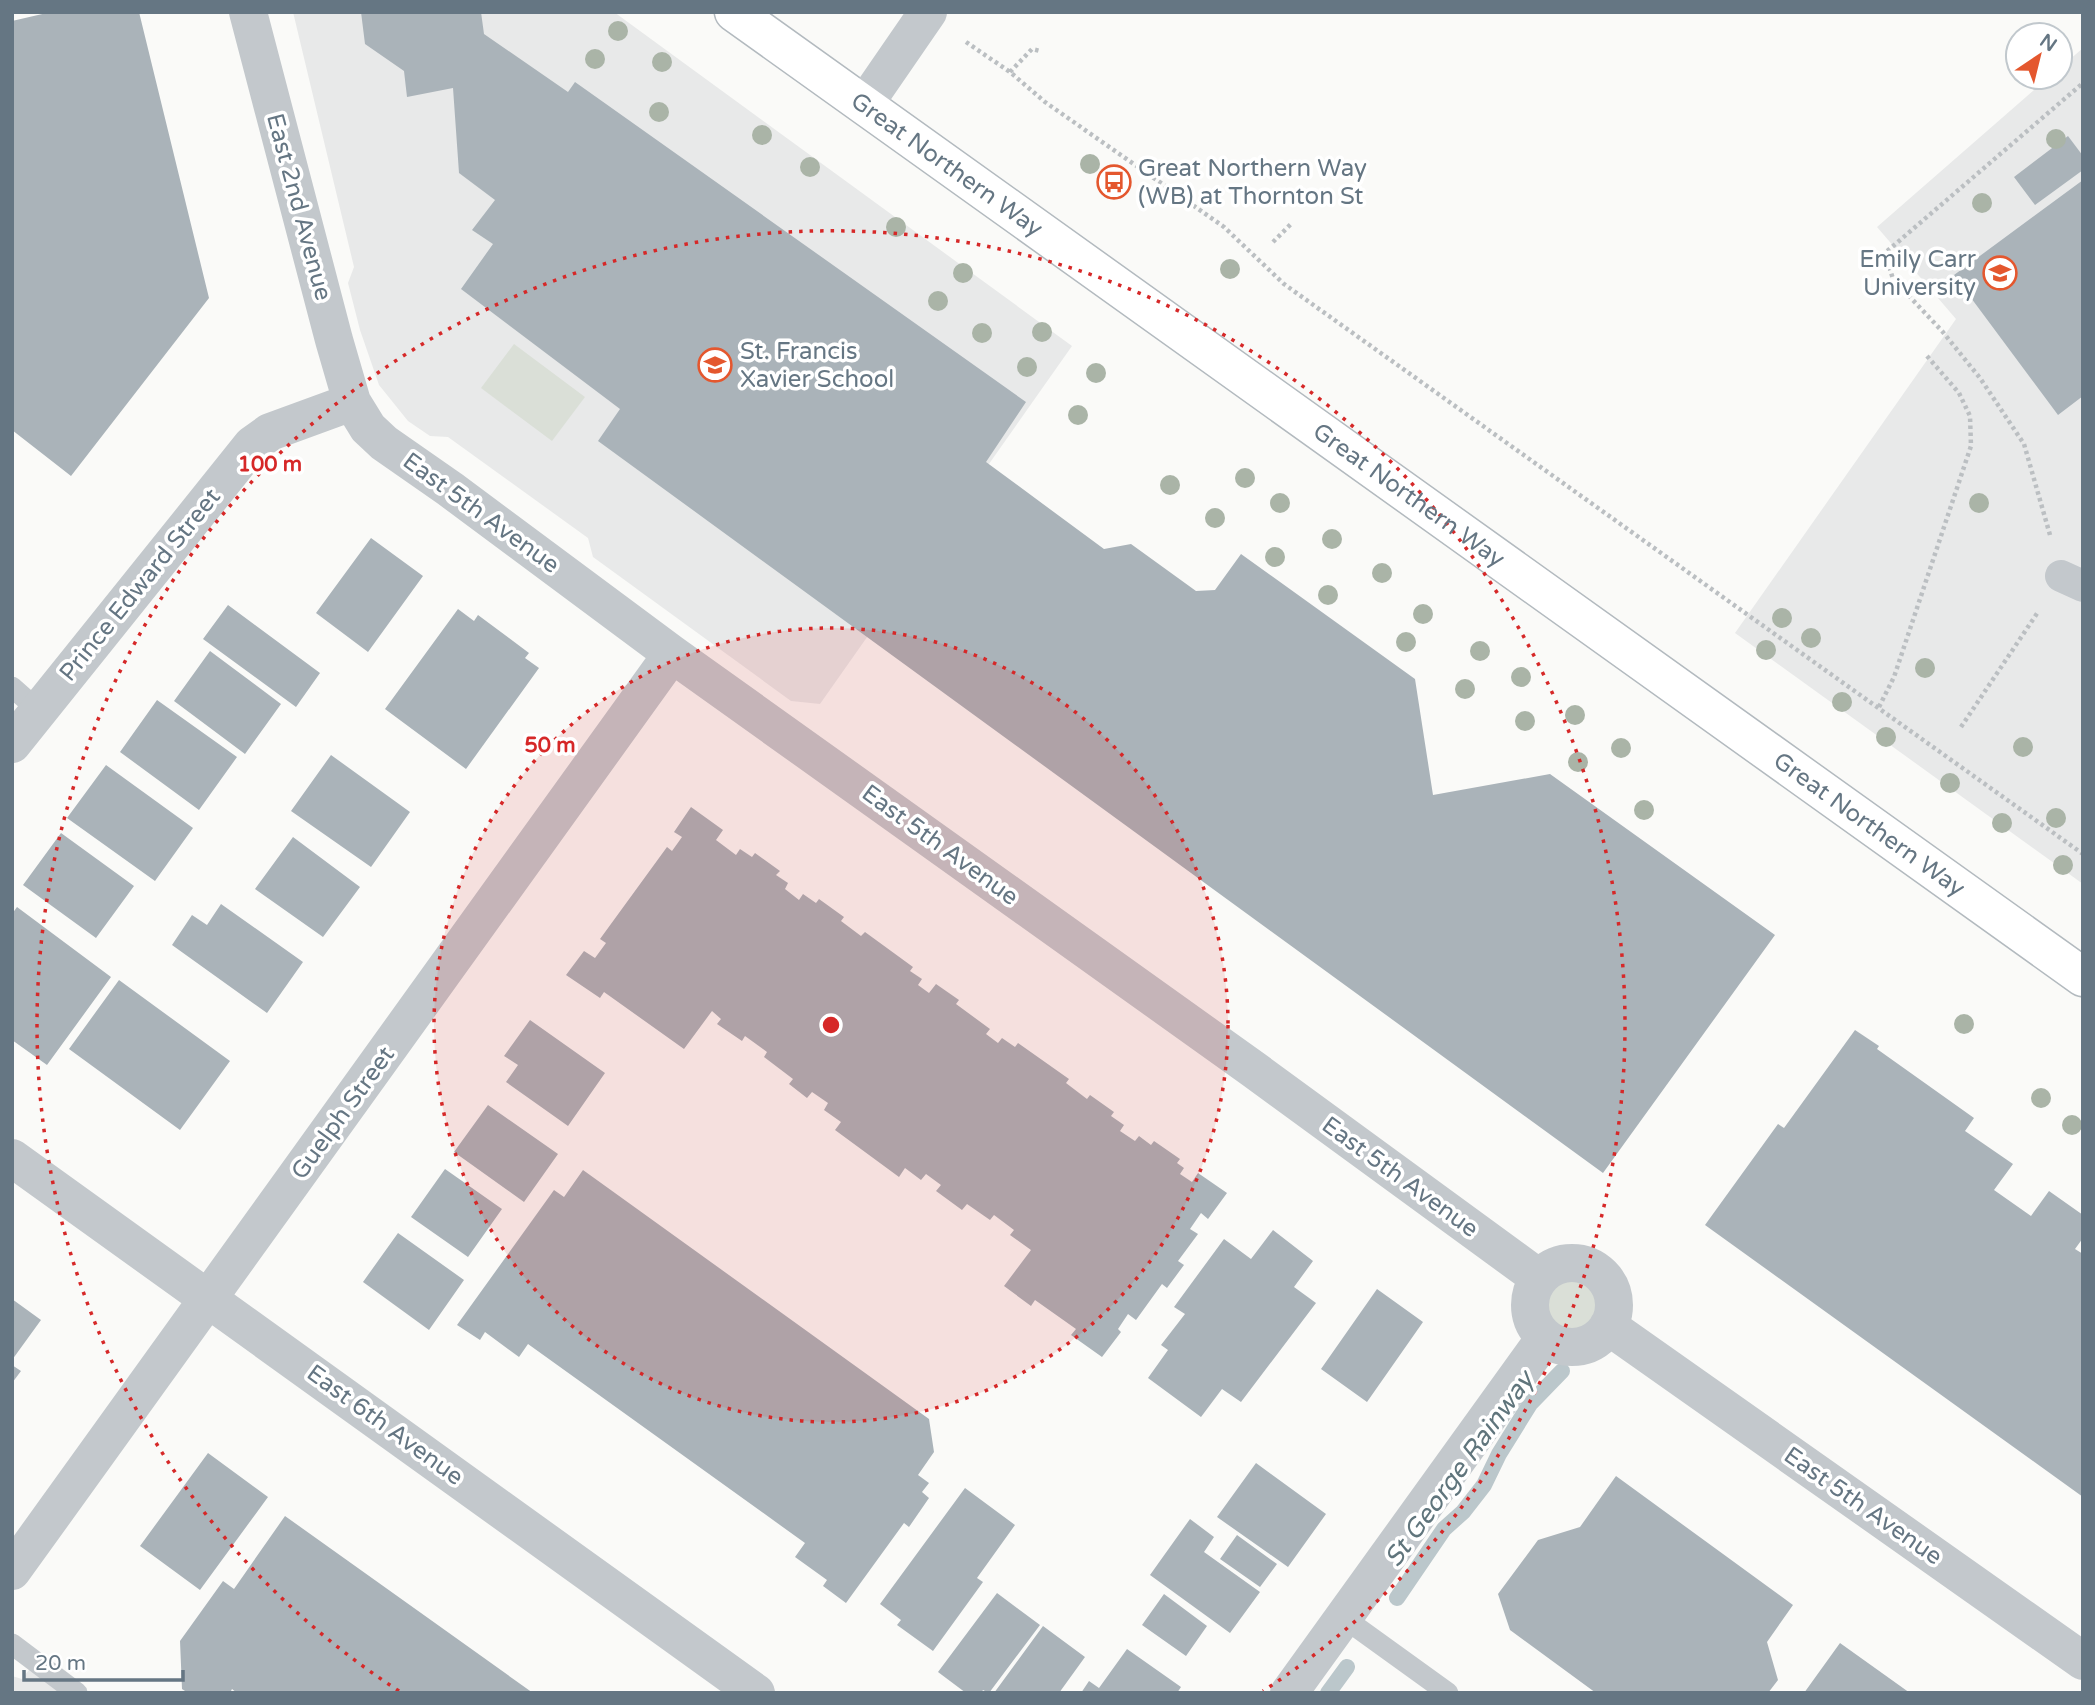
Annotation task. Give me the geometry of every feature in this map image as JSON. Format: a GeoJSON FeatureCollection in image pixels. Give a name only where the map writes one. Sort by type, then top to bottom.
{"type":"FeatureCollection","features":[{"type":"Feature","properties":{"kind":"main road","name":"Great Northern Way"},"geometry":{"type":"LineString","coordinates":[[734,12],[2083,977]]}},
{"type":"Feature","properties":{"kind":"street","name":"East 2nd Avenue"},"geometry":{"type":"LineString","coordinates":[[248,12],[352,402]]}},
{"type":"Feature","properties":{"kind":"street"},"geometry":{"type":"LineString","coordinates":[[864,105],[928,12]]}},
{"type":"Feature","properties":{"kind":"street","name":"East 5th Avenue"},"geometry":{"type":"LineString","coordinates":[[352,402],[368,428],[384,443],[672,654],[1253,1069],[1539,1278]]}},
{"type":"Feature","properties":{"kind":"street","name":"Prince Edward Street"},"geometry":{"type":"LineString","coordinates":[[12,744],[26,699],[252,445],[270,432],[352,402]]}},
{"type":"Feature","properties":{"kind":"street","name":"Guelph Street"},"geometry":{"type":"LineString","coordinates":[[12,1571],[672,654]]}},
{"type":"Feature","properties":{"kind":"street","name":"East 6th Avenue"},"geometry":{"type":"LineString","coordinates":[[12,1158],[756,1693]]}},
{"type":"Feature","properties":{"kind":"street"},"geometry":{"type":"LineString","coordinates":[[1577,1263],[1590,1267],[1601,1275],[1609,1286],[1613,1313],[1608,1326],[1599,1337],[1572,1347],[1558,1345],[1545,1338],[1531,1316],[1530,1303],[1539,1278],[1550,1269],[1563,1264],[1577,1263]]}},
{"type":"Feature","properties":{"kind":"street","name":"East 5th Avenue"},"geometry":{"type":"LineString","coordinates":[[1608,1326],[2083,1661]]}},
{"type":"Feature","properties":{"kind":"street"},"geometry":{"type":"LineString","coordinates":[[1289,1693],[1545,1338]]}},
{"type":"Feature","properties":{"kind":"lane"},"geometry":{"type":"LineString","coordinates":[[1344,1618],[1448,1693]]}},
{"type":"Feature","properties":{"kind":"lane"},"geometry":{"type":"LineString","coordinates":[[12,1644],[77,1693]]}},
{"type":"Feature","properties":{"kind":"path"},"geometry":{"type":"LineString","coordinates":[[963,39],[1010,72],[1045,102],[1224,227],[1284,284],[2083,854]]}},
{"type":"Feature","properties":{"kind":"path"},"geometry":{"type":"LineString","coordinates":[[1010,72],[1032,49],[1040,51]]}},
{"type":"Feature","properties":{"kind":"path"},"geometry":{"type":"LineString","coordinates":[[1961,726],[2072,581],[2024,444],[1980,378],[1942,331],[1893,279],[1885,253],[2083,83]]}},
{"type":"Feature","properties":{"kind":"path"},"geometry":{"type":"LineString","coordinates":[[1273,242],[1291,224]]}},
{"type":"Feature","properties":{"kind":"path"},"geometry":{"type":"LineString","coordinates":[[1879,707],[1894,677],[1971,446],[1970,416],[1959,393],[1927,356]]}},
{"type":"Feature","properties":{"kind":"shaded area","name":"St. Francis Xavier School"},"geometry":{"type":"Polygon","coordinates":[[[293,12],[614,12],[1072,346],[820,704],[791,701],[593,557],[588,538],[448,437],[430,436],[408,421],[379,385],[360,330],[348,283],[354,267],[293,12]]]}},
{"type":"Feature","properties":{"kind":"shaded area"},"geometry":{"type":"Polygon","coordinates":[[[2083,48],[2083,884],[1735,633],[1956,319],[1877,227],[2033,91],[2074,91],[2074,56],[2083,48]]]}},
{"type":"Feature","properties":{"kind":"shaded area"},"geometry":{"type":"Polygon","coordinates":[[[514,344],[585,397],[552,441],[481,388],[514,344]]]}},
{"type":"Feature","properties":{"kind":"shaded area"},"geometry":{"type":"Polygon","coordinates":[[[1573,1278],[1584,1280],[1593,1286],[1599,1295],[1599,1317],[1593,1326],[1584,1332],[1573,1334],[1562,1332],[1553,1326],[1547,1317],[1545,1306],[1547,1295],[1553,1286],[1562,1280],[1573,1278]]]}},
{"type":"Feature","properties":{"kind":"shaded area"},"geometry":{"type":"Polygon","coordinates":[[[35,1662],[77,1693],[12,1693],[12,1676],[22,1679],[35,1662]]]}},
{"type":"Feature","properties":{"kind":"building"},"geometry":{"type":"Polygon","coordinates":[[[51,12],[139,12],[209,298],[71,476],[12,430],[12,21],[51,12]]]}},
{"type":"Feature","properties":{"kind":"building"},"geometry":{"type":"Polygon","coordinates":[[[361,12],[481,12],[484,34],[568,92],[575,82],[1026,402],[986,462],[1104,549],[1131,544],[1196,591],[1215,590],[1241,554],[1415,679],[1433,795],[1550,774],[1775,935],[1603,1173],[598,441],[620,409],[461,289],[493,244],[472,230],[495,200],[459,173],[453,88],[407,97],[404,71],[365,44],[361,12]]]}},
{"type":"Feature","properties":{"kind":"building"},"geometry":{"type":"Polygon","coordinates":[[[2068,136],[2083,156],[2083,170],[2035,205],[2014,177],[2068,136]]]}},
{"type":"Feature","properties":{"kind":"building"},"geometry":{"type":"Polygon","coordinates":[[[2083,180],[2083,396],[2058,415],[1954,275],[2083,180]]]}},
{"type":"Feature","properties":{"kind":"building"},"geometry":{"type":"Polygon","coordinates":[[[371,538],[423,576],[368,652],[316,613],[371,538]]]}},
{"type":"Feature","properties":{"kind":"building"},"geometry":{"type":"Polygon","coordinates":[[[228,605],[320,673],[296,707],[203,639],[228,605]]]}},
{"type":"Feature","properties":{"kind":"building"},"geometry":{"type":"Polygon","coordinates":[[[458,609],[474,621],[478,615],[529,653],[525,658],[539,668],[466,769],[385,709],[458,609]]]}},
{"type":"Feature","properties":{"kind":"building"},"geometry":{"type":"Polygon","coordinates":[[[210,651],[281,704],[245,754],[174,701],[210,651]]]}},
{"type":"Feature","properties":{"kind":"building"},"geometry":{"type":"Polygon","coordinates":[[[157,700],[237,757],[199,810],[120,752],[157,700]]]}},
{"type":"Feature","properties":{"kind":"building"},"geometry":{"type":"Polygon","coordinates":[[[331,755],[410,812],[371,867],[291,811],[331,755]]]}},
{"type":"Feature","properties":{"kind":"building"},"geometry":{"type":"Polygon","coordinates":[[[106,765],[193,828],[155,881],[67,818],[106,765]]]}},
{"type":"Feature","properties":{"kind":"building"},"geometry":{"type":"Polygon","coordinates":[[[691,807],[723,830],[716,840],[736,855],[740,849],[752,857],[755,853],[780,871],[776,875],[788,883],[785,889],[799,900],[803,894],[816,903],[819,899],[844,917],[841,921],[861,936],[865,932],[913,967],[910,971],[922,979],[918,985],[929,993],[936,984],[959,1000],[956,1004],[990,1029],[986,1034],[998,1043],[1002,1038],[1015,1047],[1018,1043],[1069,1079],[1066,1083],[1087,1099],[1090,1095],[1114,1112],[1111,1116],[1124,1125],[1120,1131],[1135,1141],[1139,1136],[1151,1145],[1154,1141],[1180,1159],[1177,1163],[1184,1168],[1180,1174],[1192,1182],[1198,1173],[1227,1193],[1208,1219],[1201,1213],[1190,1229],[1198,1234],[1178,1261],[1184,1265],[1167,1288],[1162,1284],[1136,1320],[1128,1314],[1118,1329],[1121,1332],[1102,1357],[1071,1335],[1076,1329],[1035,1300],[1031,1306],[1004,1286],[1031,1250],[1010,1235],[1014,1230],[994,1215],[990,1220],[967,1204],[962,1210],[936,1191],[941,1185],[926,1174],[921,1180],[905,1168],[899,1177],[835,1130],[841,1122],[824,1110],[828,1103],[812,1092],[807,1098],[789,1084],[793,1079],[764,1057],[767,1052],[745,1036],[742,1041],[717,1024],[721,1019],[712,1011],[684,1049],[604,992],[600,998],[566,975],[584,951],[595,958],[606,943],[600,939],[667,847],[672,851],[682,837],[674,832],[691,807]]]}},
{"type":"Feature","properties":{"kind":"building"},"geometry":{"type":"Polygon","coordinates":[[[61,833],[134,886],[96,938],[23,885],[61,833]]]}},
{"type":"Feature","properties":{"kind":"building"},"geometry":{"type":"Polygon","coordinates":[[[293,837],[360,887],[323,937],[255,889],[293,837]]]}},
{"type":"Feature","properties":{"kind":"building"},"geometry":{"type":"Polygon","coordinates":[[[221,904],[303,962],[267,1013],[172,945],[192,915],[207,925],[221,904]]]}},
{"type":"Feature","properties":{"kind":"building"},"geometry":{"type":"Polygon","coordinates":[[[17,907],[111,977],[47,1065],[12,1040],[12,914],[17,907]]]}},
{"type":"Feature","properties":{"kind":"building"},"geometry":{"type":"Polygon","coordinates":[[[119,980],[230,1061],[180,1130],[69,1049],[119,980]]]}},
{"type":"Feature","properties":{"kind":"building"},"geometry":{"type":"Polygon","coordinates":[[[530,1020],[605,1073],[568,1126],[506,1082],[518,1065],[504,1056],[530,1020]]]}},
{"type":"Feature","properties":{"kind":"building"},"geometry":{"type":"Polygon","coordinates":[[[1855,1030],[1879,1046],[1877,1049],[1974,1118],[1965,1131],[2013,1164],[1994,1190],[2031,1216],[2049,1191],[2083,1215],[2083,1238],[2075,1249],[2083,1254],[2083,1497],[1705,1225],[1778,1124],[1784,1128],[1855,1030]]]}},
{"type":"Feature","properties":{"kind":"building"},"geometry":{"type":"Polygon","coordinates":[[[488,1105],[558,1154],[524,1202],[454,1152],[488,1105]]]}},
{"type":"Feature","properties":{"kind":"building"},"geometry":{"type":"Polygon","coordinates":[[[445,1169],[502,1209],[468,1257],[411,1217],[445,1169]]]}},
{"type":"Feature","properties":{"kind":"building"},"geometry":{"type":"Polygon","coordinates":[[[583,1170],[929,1419],[934,1452],[918,1475],[929,1483],[922,1492],[929,1498],[909,1527],[904,1523],[846,1603],[823,1586],[827,1580],[795,1557],[805,1543],[528,1344],[519,1357],[485,1332],[480,1340],[457,1325],[554,1190],[564,1197],[583,1170]]]}},
{"type":"Feature","properties":{"kind":"building"},"geometry":{"type":"Polygon","coordinates":[[[1273,1230],[1313,1261],[1294,1287],[1316,1303],[1241,1402],[1222,1389],[1201,1417],[1148,1378],[1168,1350],[1161,1345],[1185,1314],[1174,1307],[1224,1239],[1251,1259],[1273,1230]]]}},
{"type":"Feature","properties":{"kind":"building"},"geometry":{"type":"Polygon","coordinates":[[[398,1233],[464,1280],[429,1330],[363,1282],[398,1233]]]}},
{"type":"Feature","properties":{"kind":"building"},"geometry":{"type":"Polygon","coordinates":[[[1377,1289],[1423,1322],[1367,1402],[1321,1369],[1377,1289]]]}},
{"type":"Feature","properties":{"kind":"building"},"geometry":{"type":"Polygon","coordinates":[[[12,1299],[41,1320],[12,1360],[12,1299]]]}},
{"type":"Feature","properties":{"kind":"building"},"geometry":{"type":"Polygon","coordinates":[[[12,1365],[21,1371],[12,1383],[12,1365]]]}},
{"type":"Feature","properties":{"kind":"building"},"geometry":{"type":"Polygon","coordinates":[[[208,1453],[268,1497],[200,1590],[140,1546],[208,1453]]]}},
{"type":"Feature","properties":{"kind":"building"},"geometry":{"type":"Polygon","coordinates":[[[1256,1463],[1326,1514],[1288,1567],[1217,1517],[1256,1463]]]}},
{"type":"Feature","properties":{"kind":"building"},"geometry":{"type":"Polygon","coordinates":[[[1616,1476],[1793,1605],[1767,1642],[1778,1680],[1768,1693],[1596,1693],[1510,1630],[1498,1594],[1538,1540],[1580,1527],[1616,1476]]]}},
{"type":"Feature","properties":{"kind":"building"},"geometry":{"type":"Polygon","coordinates":[[[965,1488],[1015,1525],[977,1578],[983,1582],[933,1651],[897,1625],[901,1620],[880,1604],[965,1488]]]}},
{"type":"Feature","properties":{"kind":"building"},"geometry":{"type":"Polygon","coordinates":[[[285,1516],[533,1693],[237,1693],[232,1689],[230,1693],[188,1693],[182,1689],[180,1641],[223,1581],[234,1589],[285,1516]]]}},
{"type":"Feature","properties":{"kind":"building"},"geometry":{"type":"Polygon","coordinates":[[[1190,1519],[1214,1537],[1204,1552],[1260,1592],[1230,1633],[1150,1575],[1190,1519]]]}},
{"type":"Feature","properties":{"kind":"building"},"geometry":{"type":"Polygon","coordinates":[[[1237,1535],[1277,1564],[1260,1587],[1220,1559],[1237,1535]]]}},
{"type":"Feature","properties":{"kind":"building"},"geometry":{"type":"Polygon","coordinates":[[[997,1593],[1040,1625],[989,1693],[983,1690],[981,1693],[966,1693],[938,1672],[997,1593]]]}},
{"type":"Feature","properties":{"kind":"building"},"geometry":{"type":"Polygon","coordinates":[[[1164,1594],[1207,1626],[1186,1656],[1142,1625],[1164,1594]]]}},
{"type":"Feature","properties":{"kind":"building"},"geometry":{"type":"Polygon","coordinates":[[[1043,1626],[1085,1657],[1059,1693],[994,1693],[1043,1626]]]}},
{"type":"Feature","properties":{"kind":"building"},"geometry":{"type":"Polygon","coordinates":[[[1840,1643],[1910,1693],[1804,1693],[1840,1643]]]}},
{"type":"Feature","properties":{"kind":"building"},"geometry":{"type":"Polygon","coordinates":[[[1127,1649],[1181,1687],[1177,1693],[1081,1693],[1089,1681],[1099,1688],[1127,1649]]]}},
{"type":"Feature","properties":{"kind":"waterway","name":"St George Rainway"},"geometry":{"type":"LineString","coordinates":[[1397,1598],[1444,1529],[1463,1512],[1484,1485],[1499,1454],[1530,1404],[1562,1371]]}},
{"type":"Feature","properties":{"kind":"waterway","name":"St George Rainway"},"geometry":{"type":"LineString","coordinates":[[1328,1693],[1347,1667]]}},
{"type":"Feature","properties":{"kind":"place","name":"Great Northern Way (WB) at Thornton St"},"geometry":{"type":"Point","coordinates":[1114,182]}},
{"type":"Feature","properties":{"kind":"place","name":"Emily Carr University"},"geometry":{"type":"Point","coordinates":[2000,273]}},
{"type":"Feature","properties":{"kind":"place","name":"St. Francis Xavier School"},"geometry":{"type":"Point","coordinates":[715,365]}}]}
